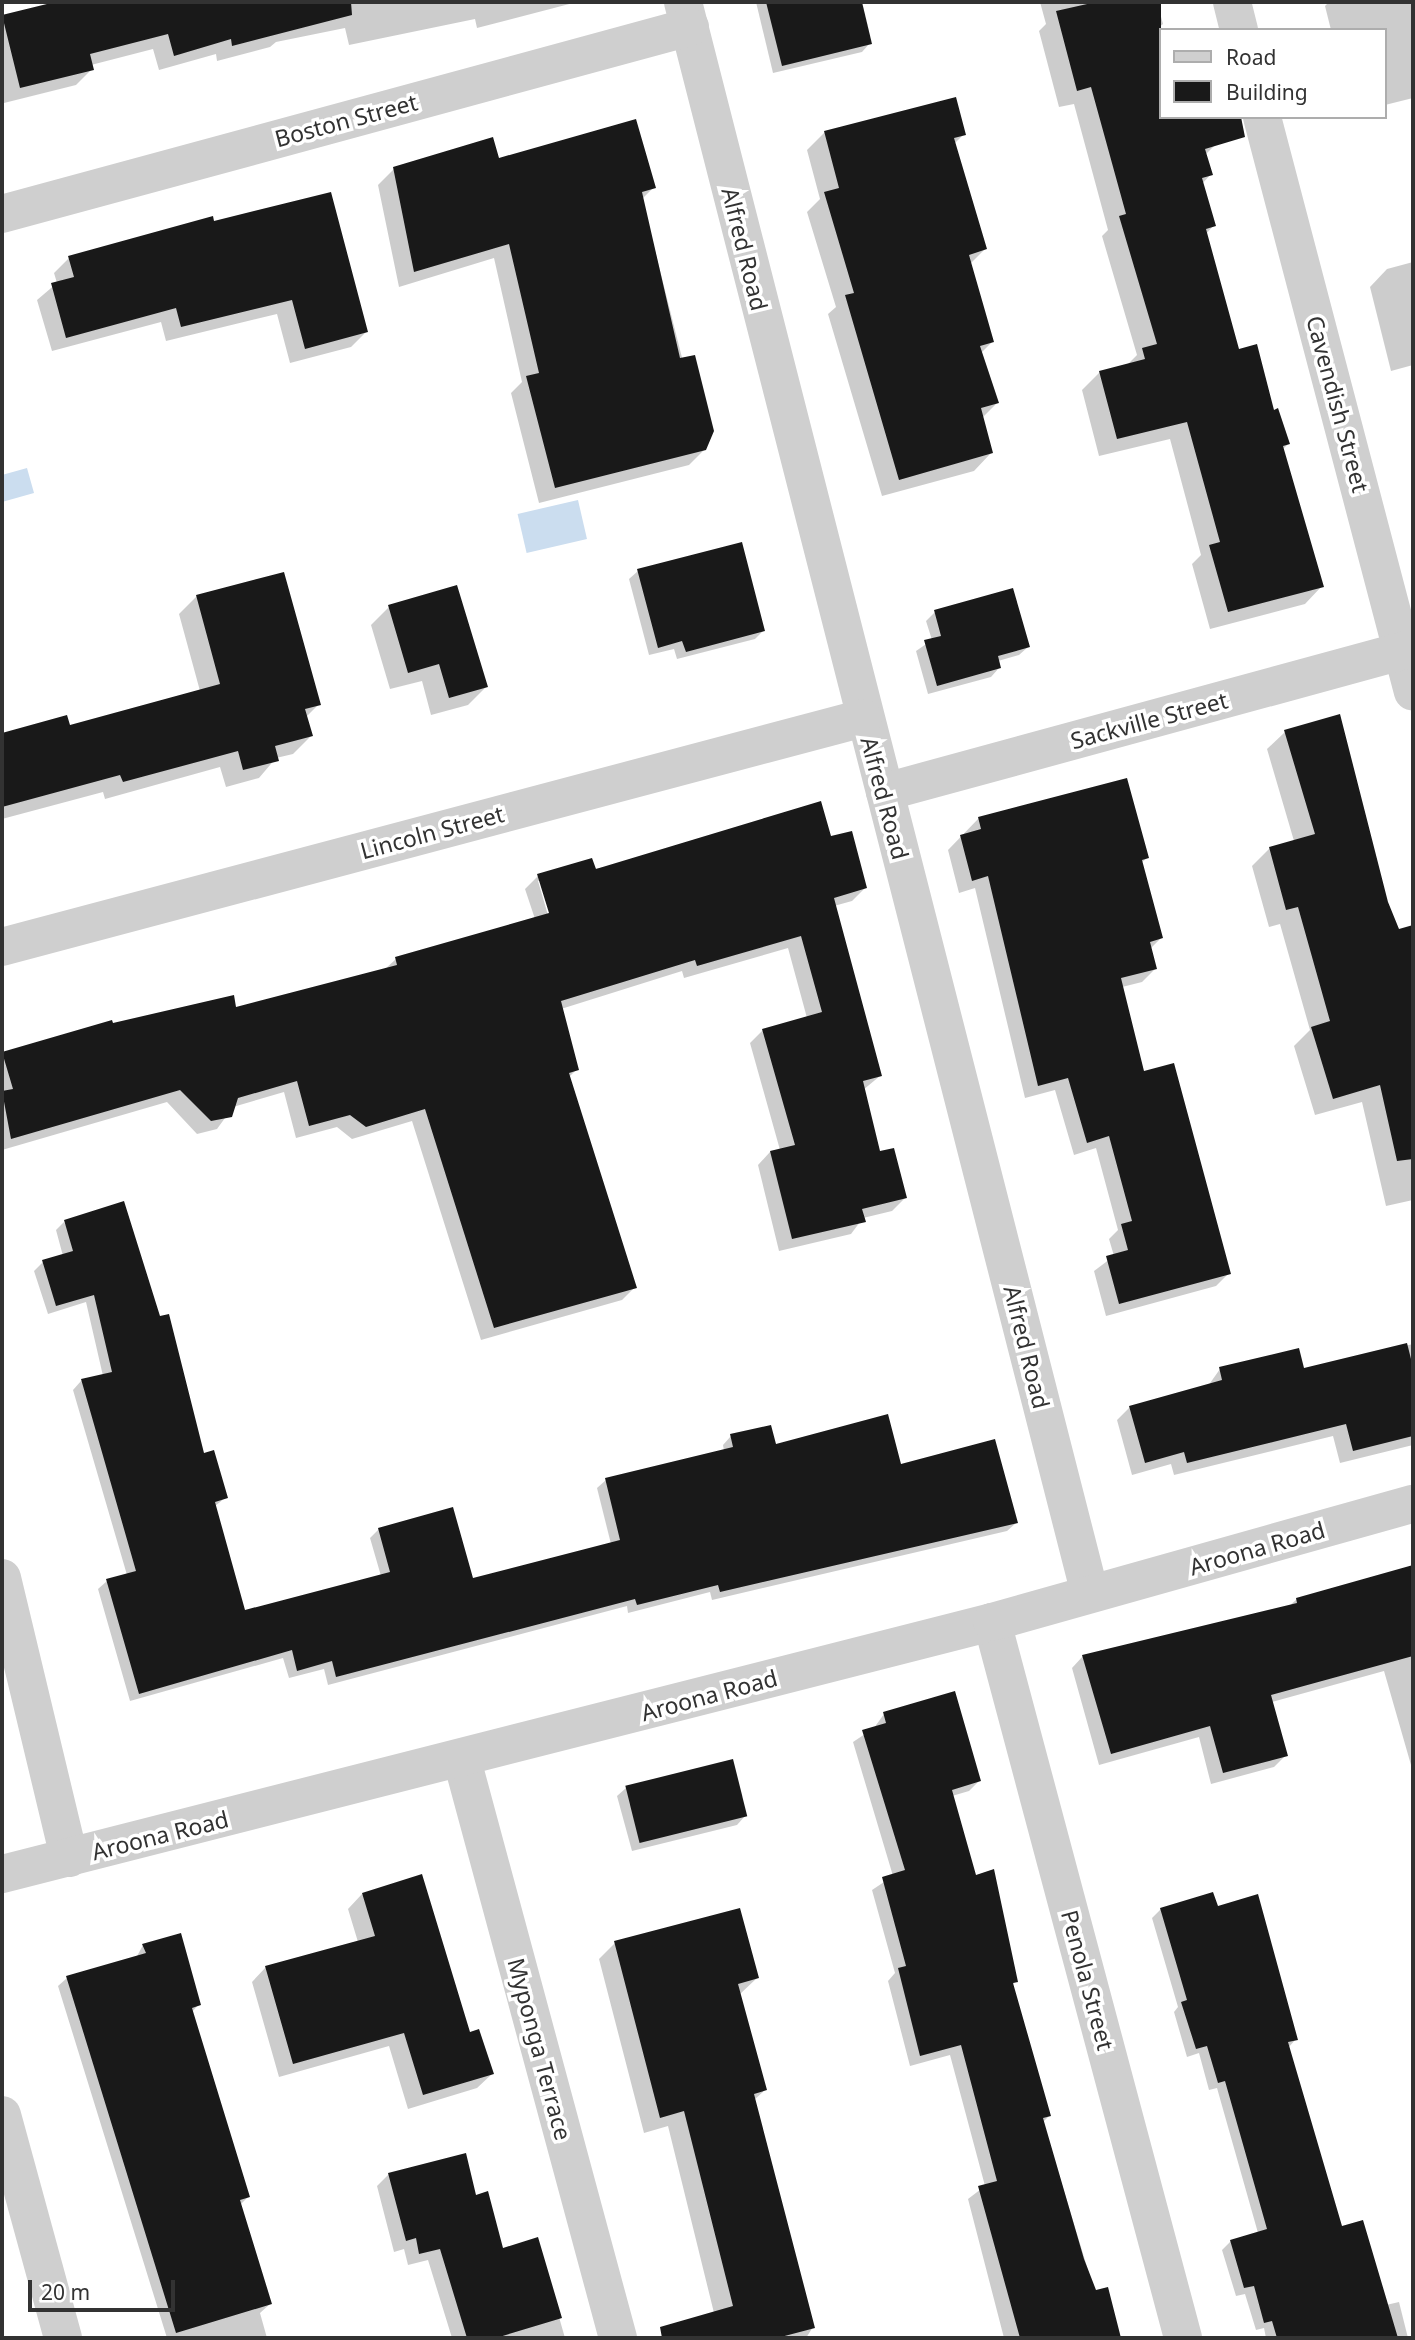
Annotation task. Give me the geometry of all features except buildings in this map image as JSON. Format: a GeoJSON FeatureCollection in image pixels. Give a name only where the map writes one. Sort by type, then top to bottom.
{"type":"FeatureCollection","features":[{"type":"Feature","properties":{"kind":"street"},"geometry":{"type":"LineString","coordinates":[[1232,2],[1238,28]]}},
{"type":"Feature","properties":{"kind":"street","name":"Boston Street"},"geometry":{"type":"LineString","coordinates":[[2,214],[686,14]]}},
{"type":"Feature","properties":{"kind":"street","name":"Alfred Road"},"geometry":{"type":"LineString","coordinates":[[686,14],[863,718],[885,792],[1090,1594]]}},
{"type":"Feature","properties":{"kind":"street","name":"Cavendish Street"},"geometry":{"type":"LineString","coordinates":[[1263,119],[1408,650],[1413,692]]}},
{"type":"Feature","properties":{"kind":"street","name":"Sackville Street"},"geometry":{"type":"LineString","coordinates":[[885,792],[1408,650]]}},
{"type":"Feature","properties":{"kind":"street","name":"Lincoln Street"},"geometry":{"type":"LineString","coordinates":[[2,947],[863,718]]}},
{"type":"Feature","properties":{"kind":"street","name":"Aroona Road"},"geometry":{"type":"LineString","coordinates":[[2,1874],[463,1760],[992,1622],[1413,1504]]}},
{"type":"Feature","properties":{"kind":"street"},"geometry":{"type":"LineString","coordinates":[[2,1578],[69,1858]]}},
{"type":"Feature","properties":{"kind":"street","name":"Penola Street"},"geometry":{"type":"LineString","coordinates":[[992,1622],[1183,2338]]}},
{"type":"Feature","properties":{"kind":"street","name":"Myponga Terrace"},"geometry":{"type":"LineString","coordinates":[[463,1760],[618,2338]]}},
{"type":"Feature","properties":{"kind":"street"},"geometry":{"type":"LineString","coordinates":[[2,2115],[63,2338]]}},
{"type":"Feature","properties":{"kind":"water"},"geometry":{"type":"Polygon","coordinates":[[[27,468],[34,493],[2,502],[2,475],[27,468]]]}},
{"type":"Feature","properties":{"kind":"water"},"geometry":{"type":"Polygon","coordinates":[[[578,500],[587,539],[527,553],[518,514],[578,500]]]}}]}
